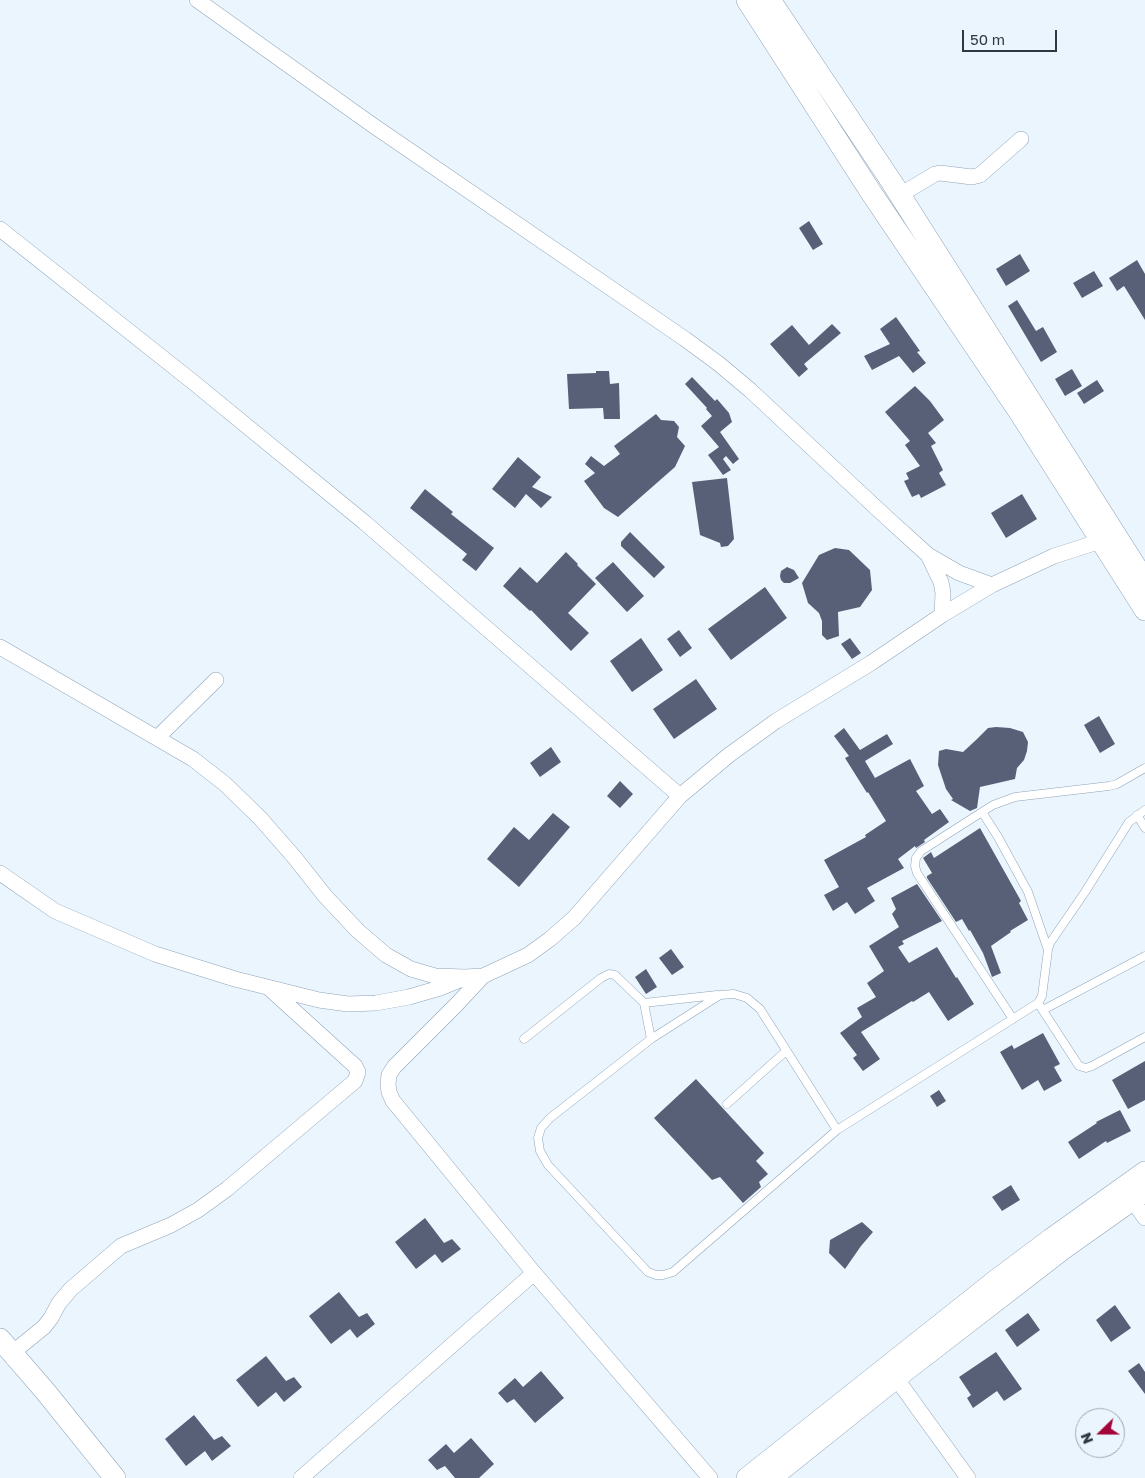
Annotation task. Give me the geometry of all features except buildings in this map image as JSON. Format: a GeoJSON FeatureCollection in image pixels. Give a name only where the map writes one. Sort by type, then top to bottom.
{"type":"FeatureCollection","features":[{"type":"Feature","properties":{"kind":"main road"},"geometry":{"type":"LineString","coordinates":[[747,0],[872,194],[1020,413],[1145,610]]}},
{"type":"Feature","properties":{"kind":"main road"},"geometry":{"type":"LineString","coordinates":[[770,0],[900,194],[1145,582]]}},
{"type":"Feature","properties":{"kind":"main road"},"geometry":{"type":"LineString","coordinates":[[747,1478],[995,1281],[1145,1172]]}},
{"type":"Feature","properties":{"kind":"main road"},"geometry":{"type":"LineString","coordinates":[[771,1478],[896,1378],[1063,1249],[1139,1196]]}},
{"type":"Feature","properties":{"kind":"main road"},"geometry":{"type":"LineString","coordinates":[[4,1350],[35,1400],[98,1478]]}},
{"type":"Feature","properties":{"kind":"main road"},"geometry":{"type":"LineString","coordinates":[[4,1350],[45,1391],[115,1478]]}},
{"type":"Feature","properties":{"kind":"street"},"geometry":{"type":"LineString","coordinates":[[197,0],[371,124],[719,364],[750,390],[928,555],[959,573],[992,585]]}},
{"type":"Feature","properties":{"kind":"street"},"geometry":{"type":"LineString","coordinates":[[900,194],[935,174],[972,177],[980,175],[1021,139]]}},
{"type":"Feature","properties":{"kind":"street"},"geometry":{"type":"LineString","coordinates":[[0,229],[193,382],[364,522],[680,796]]}},
{"type":"Feature","properties":{"kind":"street"},"geometry":{"type":"LineString","coordinates":[[710,1478],[534,1273],[393,1101],[389,1092],[389,1075],[394,1067],[483,976],[528,954],[574,918],[680,796],[729,755],[776,721],[992,585],[1054,556],[1101,541]]}},
{"type":"Feature","properties":{"kind":"street"},"geometry":{"type":"LineString","coordinates":[[928,555],[941,582],[943,593],[942,615]]}},
{"type":"Feature","properties":{"kind":"street"},"geometry":{"type":"LineString","coordinates":[[0,648],[193,759],[225,784],[260,818],[325,896],[358,932],[386,955],[411,969],[435,976],[483,976]]}},
{"type":"Feature","properties":{"kind":"street"},"geometry":{"type":"LineString","coordinates":[[157,738],[216,680]]}},
{"type":"Feature","properties":{"kind":"street"},"geometry":{"type":"LineString","coordinates":[[0,873],[55,911],[155,954],[235,980],[319,1000],[348,1004],[376,1003],[417,995],[440,988],[465,977]]}},
{"type":"Feature","properties":{"kind":"street"},"geometry":{"type":"LineString","coordinates":[[4,1350],[44,1327],[59,1303],[71,1289],[121,1246],[172,1225],[205,1205],[227,1189],[355,1081],[358,1072],[355,1066],[270,989]]}},
{"type":"Feature","properties":{"kind":"street"},"geometry":{"type":"LineString","coordinates":[[1139,1196],[1145,1218]]}},
{"type":"Feature","properties":{"kind":"street"},"geometry":{"type":"LineString","coordinates":[[301,1478],[534,1273]]}},
{"type":"Feature","properties":{"kind":"street"},"geometry":{"type":"LineString","coordinates":[[896,1378],[968,1478]]}},
{"type":"Feature","properties":{"kind":"lane"},"geometry":{"type":"LineString","coordinates":[[1013,1019],[917,873],[915,866],[916,858],[921,851],[993,805],[1015,797],[1109,786],[1117,784],[1145,768]]}},
{"type":"Feature","properties":{"kind":"lane"},"geometry":{"type":"LineString","coordinates":[[720,995],[651,1039],[550,1118],[541,1128],[538,1138],[540,1151],[548,1164],[648,1272],[656,1275],[673,1272],[837,1130],[1038,1003],[1042,996],[1050,942],[1129,822],[1145,810]]}},
{"type":"Feature","properties":{"kind":"lane"},"geometry":{"type":"LineString","coordinates":[[982,812],[1028,892],[1048,950]]}},
{"type":"Feature","properties":{"kind":"lane"},"geometry":{"type":"LineString","coordinates":[[1138,815],[1145,828]]}},
{"type":"Feature","properties":{"kind":"lane"},"geometry":{"type":"LineString","coordinates":[[1043,1010],[1145,956]]}},
{"type":"Feature","properties":{"kind":"lane"},"geometry":{"type":"LineString","coordinates":[[524,1039],[609,974],[615,975],[644,1003],[651,1039]]}},
{"type":"Feature","properties":{"kind":"lane"},"geometry":{"type":"LineString","coordinates":[[644,1003],[734,994],[747,998],[760,1010],[837,1130]]}},
{"type":"Feature","properties":{"kind":"lane"},"geometry":{"type":"LineString","coordinates":[[1038,1003],[1079,1066],[1086,1068],[1092,1066],[1145,1037]]}},
{"type":"Feature","properties":{"kind":"lane"},"geometry":{"type":"LineString","coordinates":[[727,1104],[786,1050]]}}]}
